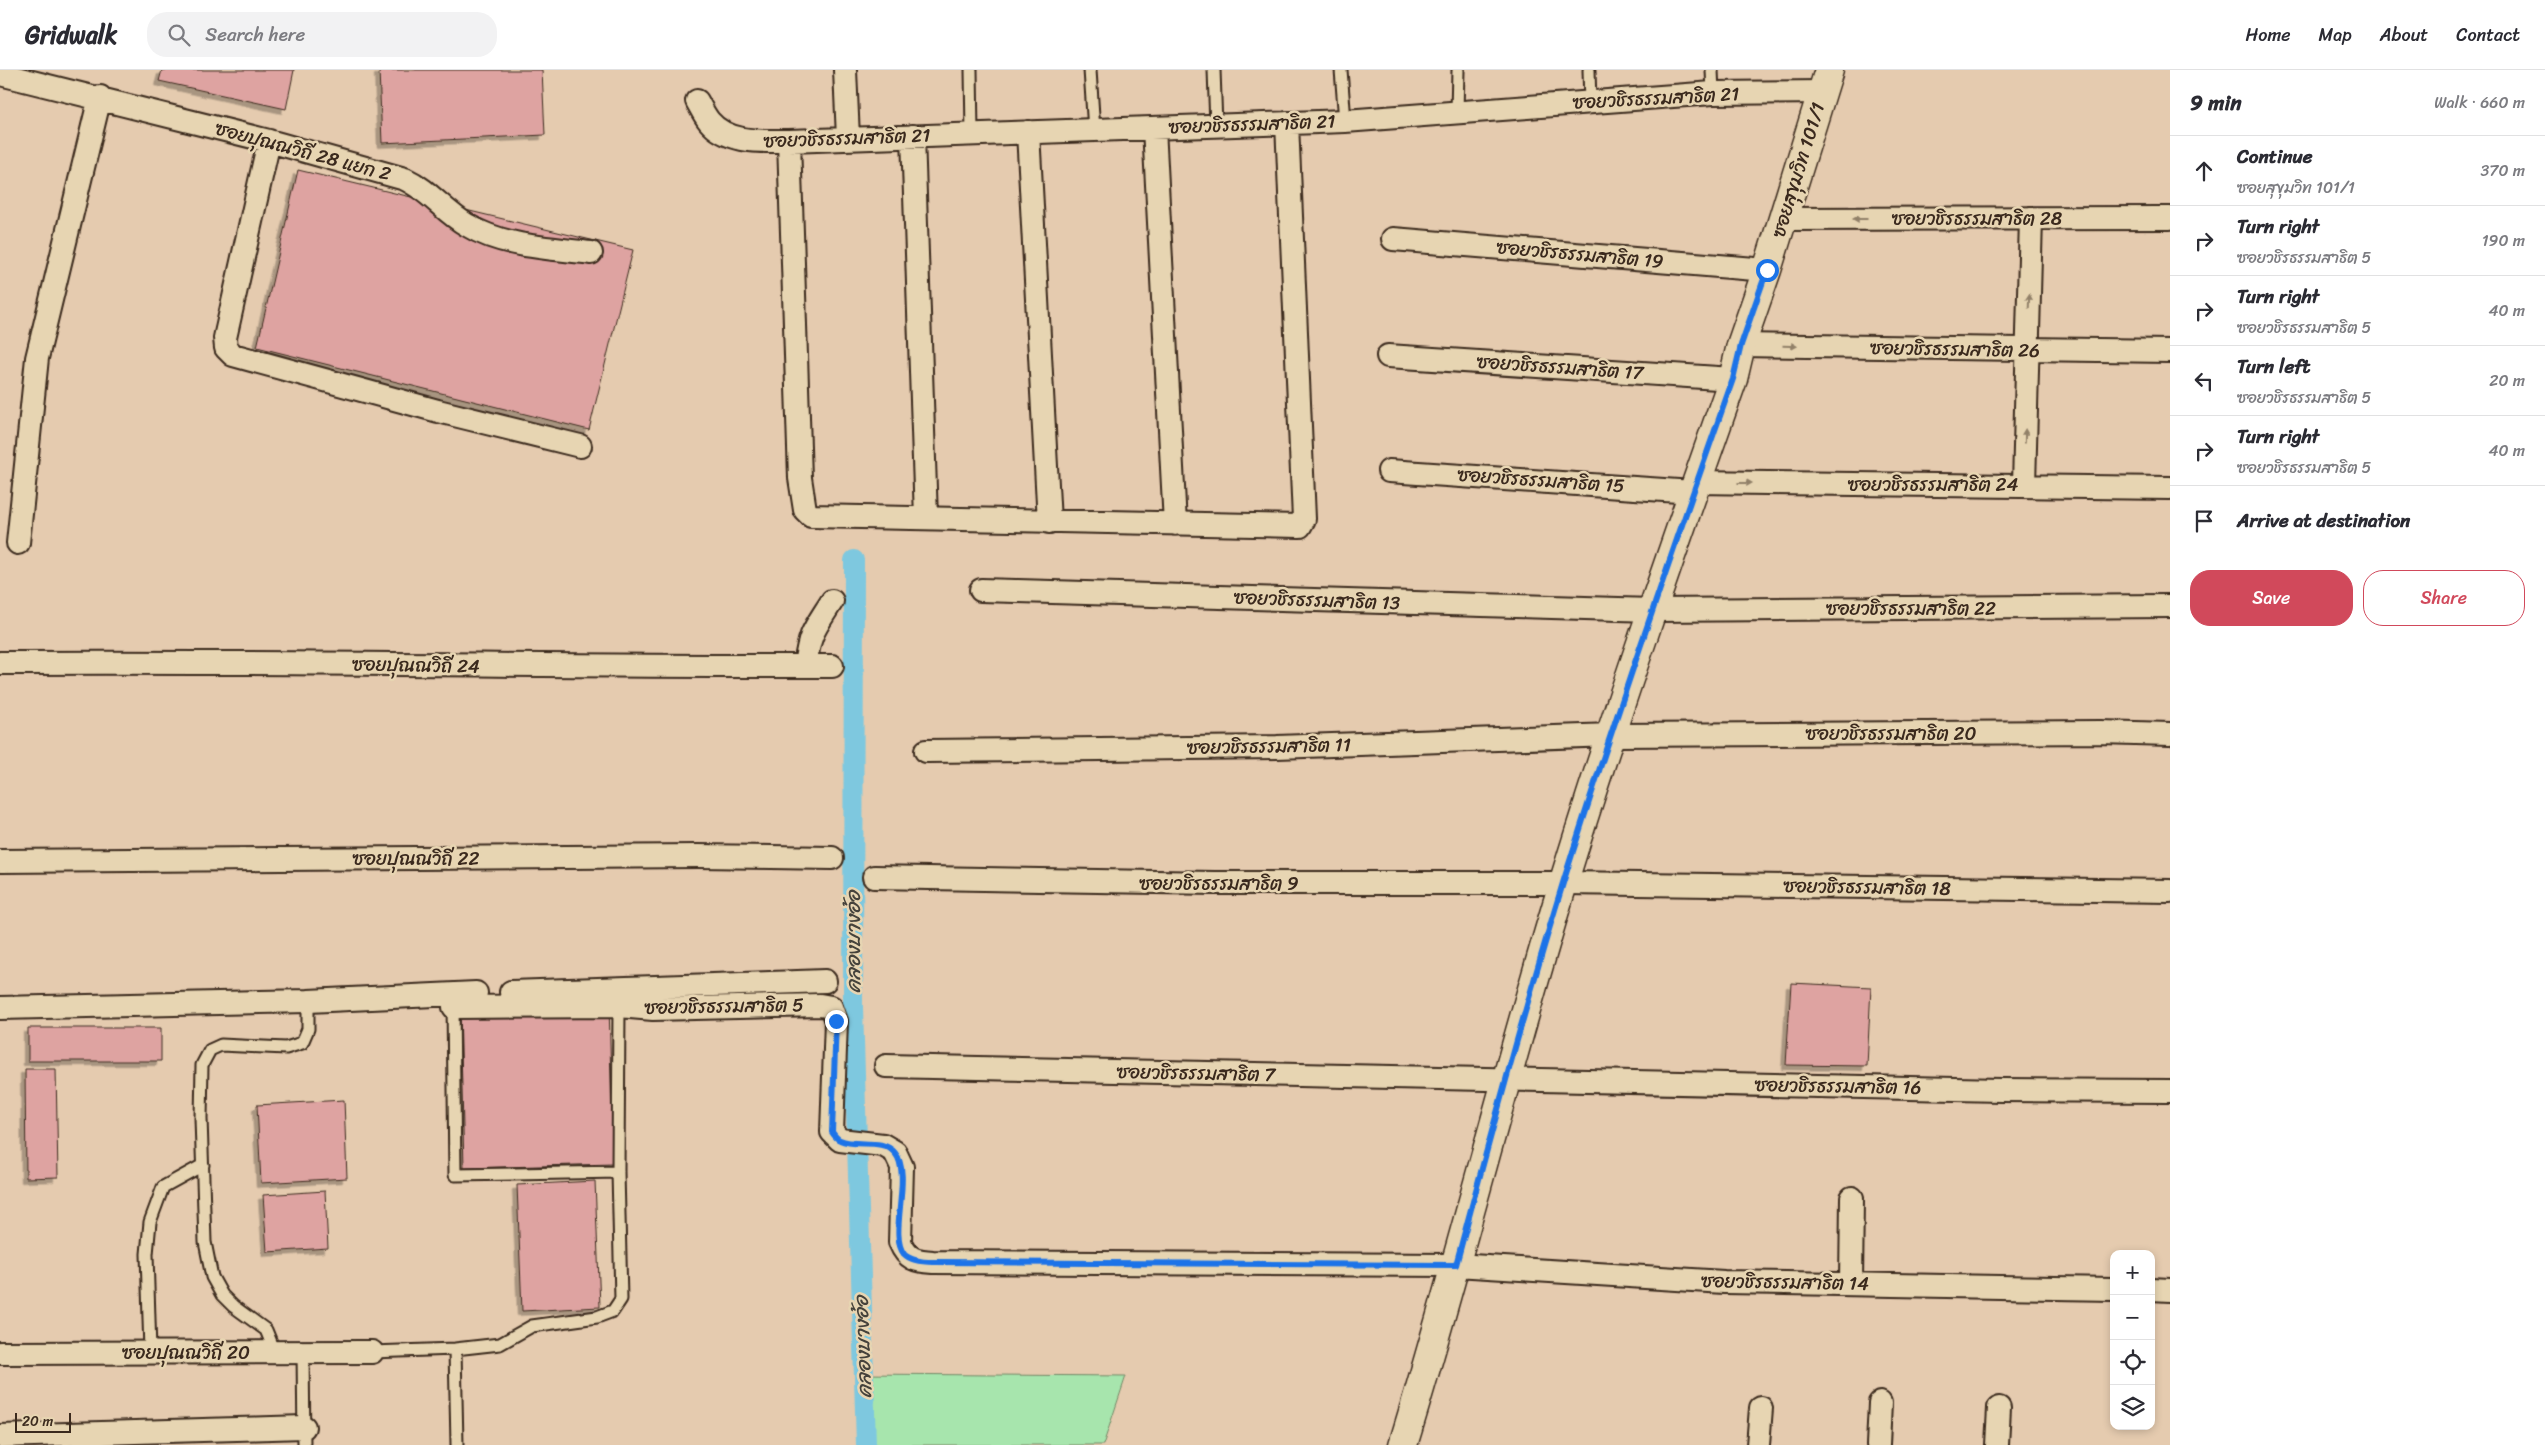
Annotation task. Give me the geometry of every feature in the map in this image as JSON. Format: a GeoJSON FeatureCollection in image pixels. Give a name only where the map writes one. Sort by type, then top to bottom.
{"type":"FeatureCollection","features":[{"type":"Feature","properties":{"kind":"street"},"geometry":{"type":"LineString","coordinates":[[846,70],[848,138]]}},
{"type":"Feature","properties":{"kind":"street","name":"ซอยปุณณวิถี 28 แยก 2"},"geometry":{"type":"LineString","coordinates":[[0,74],[100,97],[405,179],[420,186],[452,215],[468,226],[497,238],[528,245],[591,253]]}},
{"type":"Feature","properties":{"kind":"street","name":"ซอยวชิรธรรมสาธิต 21"},"geometry":{"type":"LineString","coordinates":[[696,101],[710,122],[725,133],[757,141],[789,141],[1345,121],[1713,93],[1826,81]]}},
{"type":"Feature","properties":{"kind":"street","name":"ซอยสุขุมวิท 101/1"},"geometry":{"type":"LineString","coordinates":[[1403,1445],[1456,1265],[1506,1079],[1564,883],[1652,610],[1733,379],[1741,345],[1767,270],[1826,81]]}},
{"type":"Feature","properties":{"kind":"street"},"geometry":{"type":"LineString","coordinates":[[18,543],[37,358],[100,97]]}},
{"type":"Feature","properties":{"kind":"street"},"geometry":{"type":"LineString","coordinates":[[789,141],[800,478],[805,510],[811,516],[1300,526],[1304,519],[1287,123]]}},
{"type":"Feature","properties":{"kind":"street"},"geometry":{"type":"LineString","coordinates":[[1154,128],[1176,524]]}},
{"type":"Feature","properties":{"kind":"street"},"geometry":{"type":"LineString","coordinates":[[1028,132],[1049,522]]}},
{"type":"Feature","properties":{"kind":"street"},"geometry":{"type":"LineString","coordinates":[[913,136],[926,518]]}},
{"type":"Feature","properties":{"kind":"street"},"geometry":{"type":"LineString","coordinates":[[269,141],[225,338],[226,348],[233,355],[580,446]]}},
{"type":"Feature","properties":{"kind":"street"},"geometry":{"type":"LineString","coordinates":[[2024,485],[2031,218]]}},
{"type":"Feature","properties":{"kind":"street","name":"ซอยวชิรธรรมสาธิต 28"},"geometry":{"type":"LineString","coordinates":[[1783,219],[2170,218]]}},
{"type":"Feature","properties":{"kind":"street","name":"ซอยวชิรธรรมสาธิต 19"},"geometry":{"type":"LineString","coordinates":[[1393,239],[1767,270]]}},
{"type":"Feature","properties":{"kind":"street","name":"ซอยวชิรธรรมสาธิต 26"},"geometry":{"type":"LineString","coordinates":[[1741,345],[2170,351]]}},
{"type":"Feature","properties":{"kind":"street","name":"ซอยวชิรธรรมสาธิต 17"},"geometry":{"type":"LineString","coordinates":[[1388,356],[1733,379]]}},
{"type":"Feature","properties":{"kind":"street","name":"ซอยวชิรธรรมสาธิต 15"},"geometry":{"type":"LineString","coordinates":[[1389,471],[1695,487]]}},
{"type":"Feature","properties":{"kind":"street","name":"ซอยวชิรธรรมสาธิต 24"},"geometry":{"type":"LineString","coordinates":[[1695,487],[2024,485],[2170,488]]}},
{"type":"Feature","properties":{"kind":"street","name":"ซอยวชิรธรรมสาธิต 13"},"geometry":{"type":"LineString","coordinates":[[981,590],[1652,610]]}},
{"type":"Feature","properties":{"kind":"street"},"geometry":{"type":"LineString","coordinates":[[806,666],[809,640],[813,628],[832,601]]}},
{"type":"Feature","properties":{"kind":"street","name":"ซอยวชิรธรรมสาธิต 22"},"geometry":{"type":"LineString","coordinates":[[1652,610],[2170,606]]}},
{"type":"Feature","properties":{"kind":"street","name":"ซอยปุณณวิถี 24"},"geometry":{"type":"LineString","coordinates":[[0,663],[284,662],[400,666],[832,666]]}},
{"type":"Feature","properties":{"kind":"street","name":"ซอยวชิรธรรมสาธิต 20"},"geometry":{"type":"LineString","coordinates":[[1612,735],[2090,732],[2170,734]]}},
{"type":"Feature","properties":{"kind":"street","name":"ซอยวชิรธรรมสาธิต 11"},"geometry":{"type":"LineString","coordinates":[[926,751],[1278,747],[1612,735]]}},
{"type":"Feature","properties":{"kind":"street","name":"ซอยปุณณวิถี 22"},"geometry":{"type":"LineString","coordinates":[[0,861],[688,856],[832,858]]}},
{"type":"Feature","properties":{"kind":"street","name":"ซอยวชิรธรรมสาธิต 9"},"geometry":{"type":"LineString","coordinates":[[874,877],[1214,883],[1564,883]]}},
{"type":"Feature","properties":{"kind":"street","name":"ซอยวชิรธรรมสาธิต 18"},"geometry":{"type":"LineString","coordinates":[[1564,883],[2170,891]]}},
{"type":"Feature","properties":{"kind":"street"},"geometry":{"type":"LineString","coordinates":[[0,1008],[308,1000],[451,1000],[825,981]]}},
{"type":"Feature","properties":{"kind":"street","name":"ซอยวชิรธรรมสาธิต 5"},"geometry":{"type":"LineString","coordinates":[[451,1000],[653,1009],[820,1005],[831,1008],[836,1021],[832,1132],[840,1140],[883,1145],[895,1152],[902,1167],[900,1242],[904,1254],[915,1260],[933,1262],[1456,1265]]}},
{"type":"Feature","properties":{"kind":"street","name":"ซอยวชิรธรรมสาธิต 7"},"geometry":{"type":"LineString","coordinates":[[886,1066],[1506,1079]]}},
{"type":"Feature","properties":{"kind":"street","name":"ซอยวชิรธรรมสาธิต 16"},"geometry":{"type":"LineString","coordinates":[[1506,1079],[2001,1090],[2170,1091]]}},
{"type":"Feature","properties":{"kind":"street"},"geometry":{"type":"LineString","coordinates":[[1851,1284],[1852,1198]]}},
{"type":"Feature","properties":{"kind":"street","name":"ซอยวชิรธรรมสาธิต 14"},"geometry":{"type":"LineString","coordinates":[[1456,1265],[1724,1282],[2110,1289]]}},
{"type":"Feature","properties":{"kind":"street"},"geometry":{"type":"LineString","coordinates":[[2155,1289],[2170,1290]]}},
{"type":"Feature","properties":{"kind":"street","name":"ซอยปุณณวิถี 20"},"geometry":{"type":"LineString","coordinates":[[0,1353],[150,1351],[372,1352]]}},
{"type":"Feature","properties":{"kind":"street"},"geometry":{"type":"LineString","coordinates":[[1878,1445],[1880,1403]]}},
{"type":"Feature","properties":{"kind":"street"},"geometry":{"type":"LineString","coordinates":[[1758,1445],[1761,1408]]}},
{"type":"Feature","properties":{"kind":"street"},"geometry":{"type":"LineString","coordinates":[[1997,1445],[1999,1408]]}},
{"type":"Feature","properties":{"kind":"street"},"geometry":{"type":"LineString","coordinates":[[0,1436],[304,1436]]}},
{"type":"Feature","properties":{"kind":"lane"},"geometry":{"type":"LineString","coordinates":[[971,70],[972,134]]}},
{"type":"Feature","properties":{"kind":"lane"},"geometry":{"type":"LineString","coordinates":[[1090,70],[1094,130]]}},
{"type":"Feature","properties":{"kind":"lane"},"geometry":{"type":"LineString","coordinates":[[1214,70],[1216,126]]}},
{"type":"Feature","properties":{"kind":"lane"},"geometry":{"type":"LineString","coordinates":[[1341,70],[1345,121]]}},
{"type":"Feature","properties":{"kind":"lane"},"geometry":{"type":"LineString","coordinates":[[1457,112],[1458,70]]}},
{"type":"Feature","properties":{"kind":"lane"},"geometry":{"type":"LineString","coordinates":[[1589,70],[1590,102]]}},
{"type":"Feature","properties":{"kind":"lane"},"geometry":{"type":"LineString","coordinates":[[1712,70],[1713,93]]}},
{"type":"Feature","properties":{"kind":"lane"},"geometry":{"type":"LineString","coordinates":[[275,1352],[266,1330],[233,1306],[222,1295],[212,1277],[205,1242],[202,1066],[210,1050],[221,1045],[286,1048],[302,1043],[308,1029],[308,1000]]}},
{"type":"Feature","properties":{"kind":"lane"},"geometry":{"type":"LineString","coordinates":[[451,1000],[455,1175],[618,1172]]}},
{"type":"Feature","properties":{"kind":"lane"},"geometry":{"type":"LineString","coordinates":[[372,1352],[455,1349],[500,1344],[532,1326],[596,1317],[613,1311],[621,1299],[618,1172],[619,1006]]}},
{"type":"Feature","properties":{"kind":"lane"},"geometry":{"type":"LineString","coordinates":[[150,1351],[147,1254],[150,1222],[163,1187],[203,1165]]}},
{"type":"Feature","properties":{"kind":"lane"},"geometry":{"type":"LineString","coordinates":[[455,1349],[457,1445]]}},
{"type":"Feature","properties":{"kind":"lane"},"geometry":{"type":"LineString","coordinates":[[303,1352],[304,1436]]}},
{"type":"Feature","properties":{"kind":"green space"},"geometry":{"type":"Polygon","coordinates":[[[860,1374],[1126,1376],[1103,1445],[861,1445],[860,1374]]]}},
{"type":"Feature","properties":{"kind":"building"},"geometry":{"type":"Polygon","coordinates":[[[162,70],[294,70],[286,109],[159,81],[162,70]]]}},
{"type":"Feature","properties":{"kind":"building"},"geometry":{"type":"Polygon","coordinates":[[[379,70],[542,70],[545,135],[382,143],[379,70]]]}},
{"type":"Feature","properties":{"kind":"building"},"geometry":{"type":"Polygon","coordinates":[[[298,170],[633,250],[589,430],[257,347],[298,170]]]}},
{"type":"Feature","properties":{"kind":"building"},"geometry":{"type":"Polygon","coordinates":[[[1791,983],[1871,987],[1867,1066],[1786,1065],[1791,983]]]}},
{"type":"Feature","properties":{"kind":"building"},"geometry":{"type":"Polygon","coordinates":[[[609,1003],[613,1164],[464,1168],[460,1007],[609,1003]]]}},
{"type":"Feature","properties":{"kind":"building"},"geometry":{"type":"Polygon","coordinates":[[[28,1028],[161,1028],[161,1061],[28,1061],[28,1028]]]}},
{"type":"Feature","properties":{"kind":"building"},"geometry":{"type":"Polygon","coordinates":[[[25,1069],[56,1069],[58,1177],[26,1178],[25,1069]]]}},
{"type":"Feature","properties":{"kind":"building"},"geometry":{"type":"Polygon","coordinates":[[[344,1100],[347,1178],[261,1183],[257,1105],[344,1100]]]}},
{"type":"Feature","properties":{"kind":"building"},"geometry":{"type":"Polygon","coordinates":[[[595,1181],[600,1307],[522,1311],[517,1185],[595,1181]]]}},
{"type":"Feature","properties":{"kind":"building"},"geometry":{"type":"Polygon","coordinates":[[[325,1191],[328,1248],[267,1252],[263,1195],[325,1191]]]}},
{"type":"Feature","properties":{"kind":"waterway","name":"คลองบางอ้อ"},"geometry":{"type":"LineString","coordinates":[[854,560],[853,1007],[866,1445]]}},
{"type":"Feature","properties":{"kind":"route"},"geometry":{"type":"LineString","coordinates":[[836,1021],[832,1132],[840,1140],[883,1145],[895,1152],[902,1167],[900,1242],[904,1254],[915,1260],[933,1262],[1456,1265],[1506,1079],[1564,883],[1652,610],[1733,379],[1741,345],[1767,270]]}}]}
